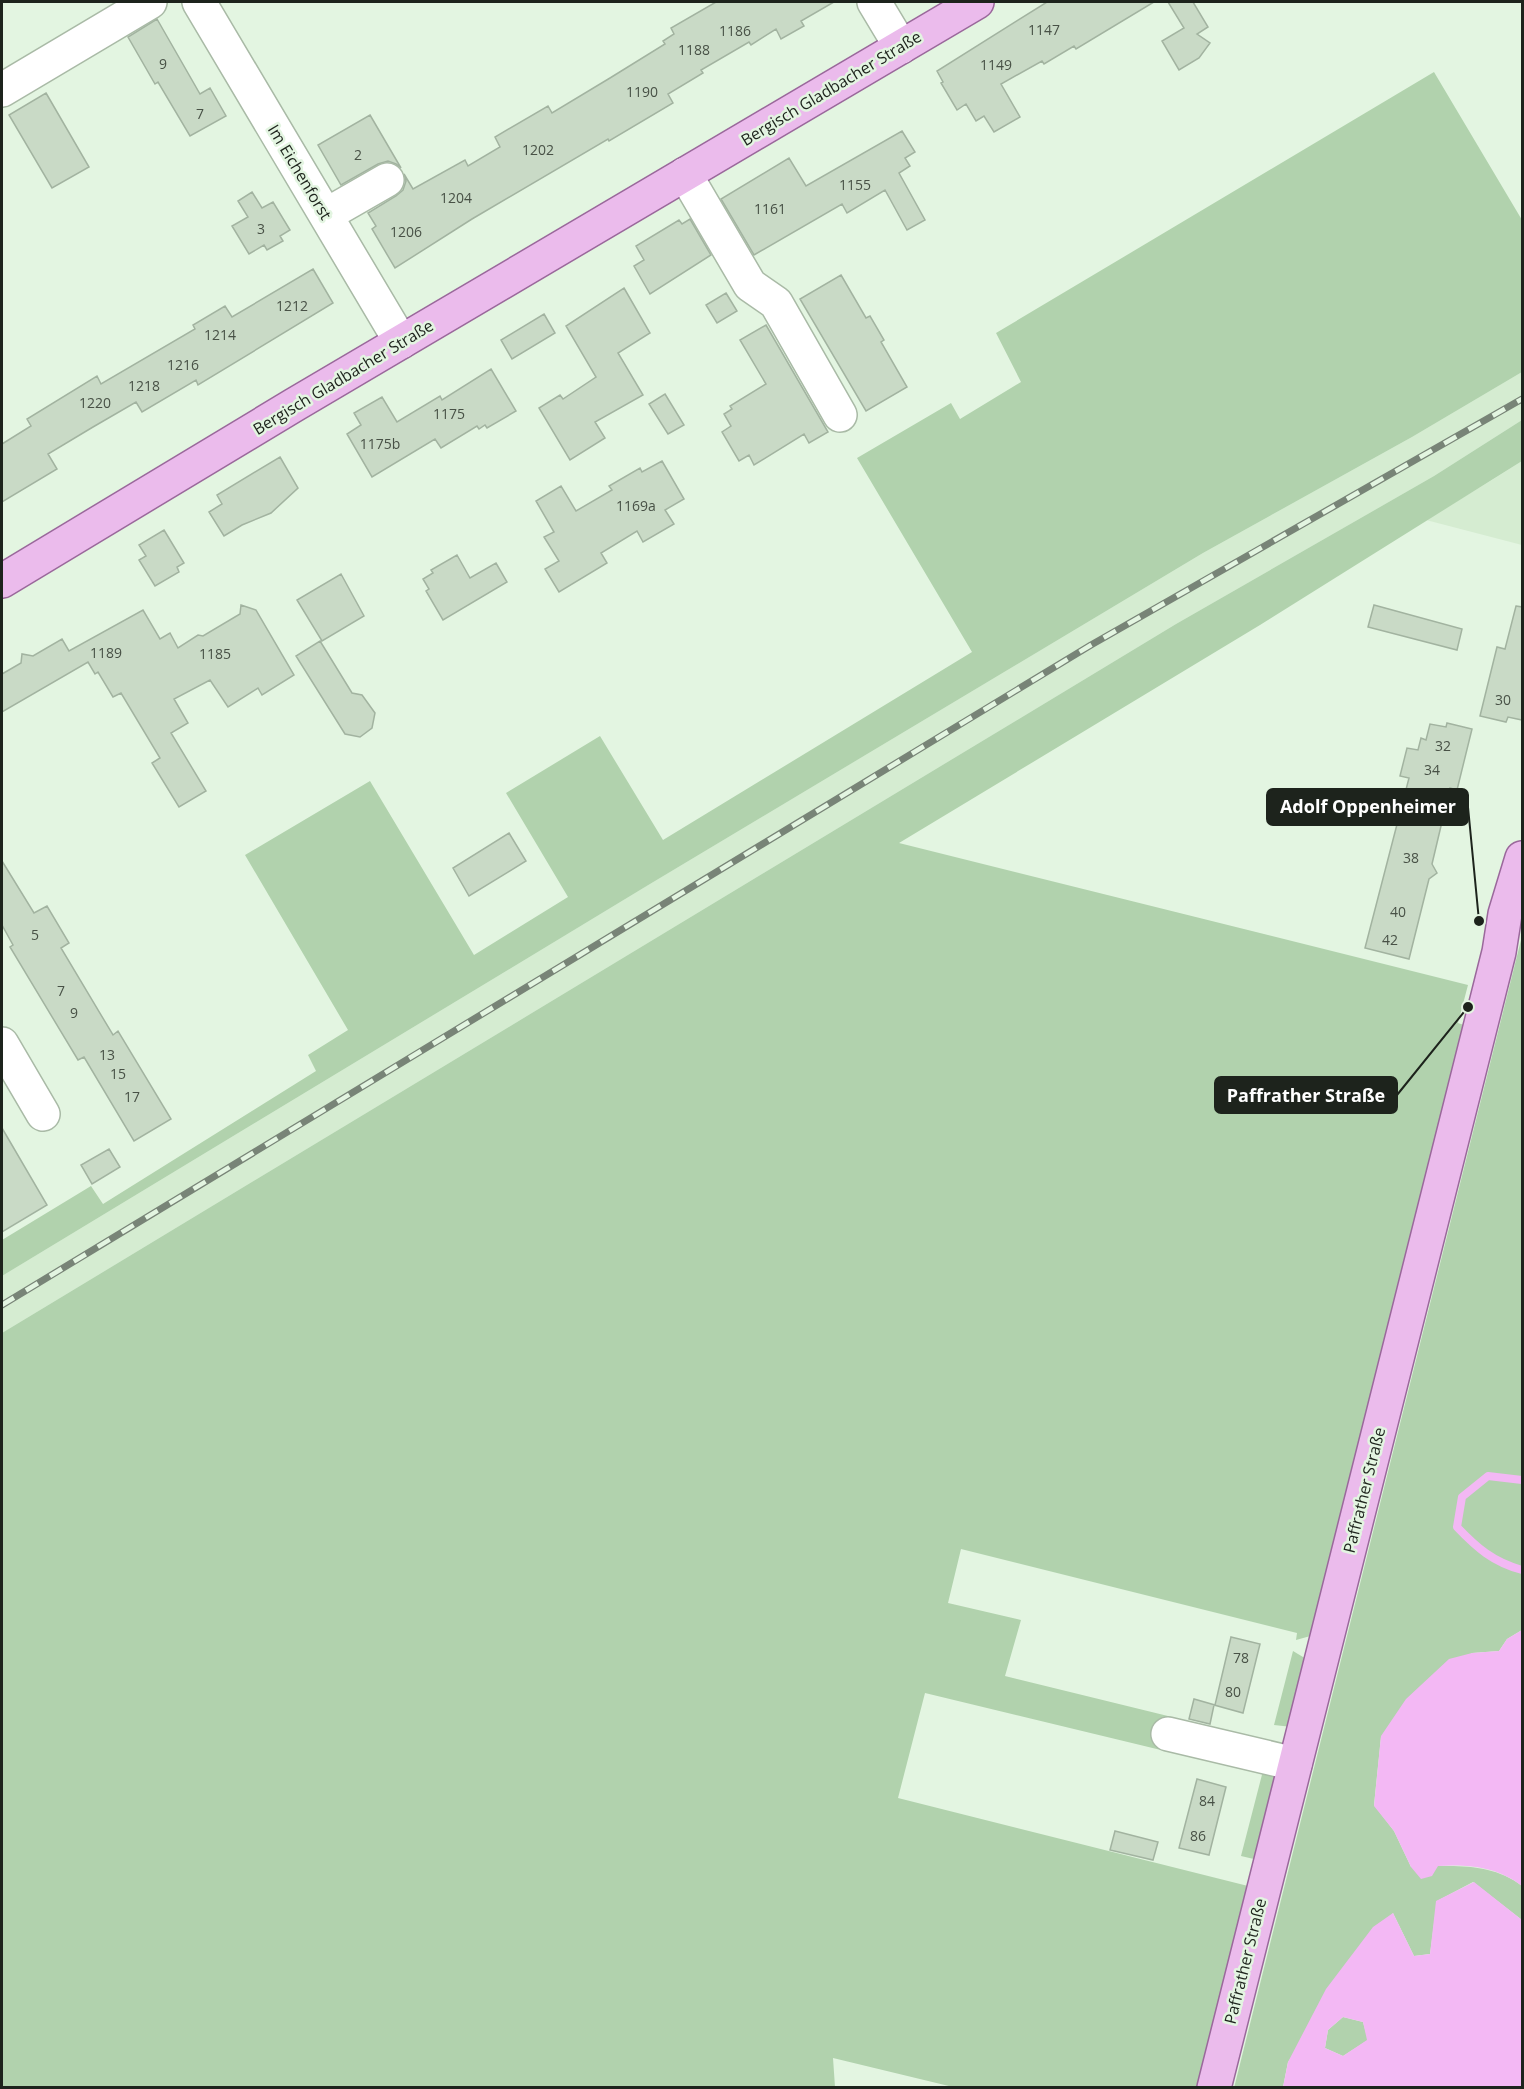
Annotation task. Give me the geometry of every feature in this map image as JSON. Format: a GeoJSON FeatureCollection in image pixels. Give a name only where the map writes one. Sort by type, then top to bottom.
{"type":"FeatureCollection","features":[{"type":"Feature","properties":{"kind":"main road","name":"Bergisch Gladbacher Straße"},"geometry":{"type":"LineString","coordinates":[[2,581],[977,2]]}},
{"type":"Feature","properties":{"kind":"main road","name":"Paffrather Straße"},"geometry":{"type":"LineString","coordinates":[[1214,2088],[1499,952],[1505,914],[1522,858]]}},
{"type":"Feature","properties":{"kind":"street"},"geometry":{"type":"LineString","coordinates":[[2,90],[150,2]]}},
{"type":"Feature","properties":{"kind":"street","name":"Im Eichenforst"},"geometry":{"type":"LineString","coordinates":[[199,2],[401,342]]}},
{"type":"Feature","properties":{"kind":"street"},"geometry":{"type":"LineString","coordinates":[[874,2],[901,46]]}},
{"type":"Feature","properties":{"kind":"street"},"geometry":{"type":"LineString","coordinates":[[685,174],[750,285],[776,303],[840,415]]}},
{"type":"Feature","properties":{"kind":"street"},"geometry":{"type":"LineString","coordinates":[[326,215],[387,180]]}},
{"type":"Feature","properties":{"kind":"street"},"geometry":{"type":"LineString","coordinates":[[2,1044],[43,1114]]}},
{"type":"Feature","properties":{"kind":"street"},"geometry":{"type":"LineString","coordinates":[[1168,1734],[1295,1764]]}},
{"type":"Feature","properties":{"kind":"shaded area"},"geometry":{"type":"Polygon","coordinates":[[[1434,72],[1522,220],[1522,372],[1412,437],[1203,553],[2,1276],[2,1240],[91,1186],[103,1204],[316,1071],[308,1055],[348,1030],[245,855],[370,781],[474,955],[568,897],[506,793],[600,736],[663,840],[972,652],[857,458],[951,403],[960,419],[1021,382],[996,333],[1434,72]]]}},
{"type":"Feature","properties":{"kind":"shaded area"},"geometry":{"type":"Polygon","coordinates":[[[1522,372],[1522,420],[1434,476],[1176,624],[2,1333],[2,1276],[1203,553],[1412,437],[1522,372]]]}},
{"type":"Feature","properties":{"kind":"shaded area"},"geometry":{"type":"Polygon","coordinates":[[[1522,420],[1522,461],[1260,625],[899,843],[1468,985],[1458,1023],[1467,1026],[1314,1635],[1296,1640],[1297,1633],[961,1549],[948,1603],[1021,1620],[1005,1676],[1172,1717],[1165,1751],[925,1693],[898,1798],[1252,1887],[1202,2087],[953,2087],[833,2058],[835,2087],[2,2088],[2,1333],[1176,624],[1434,476],[1522,420]]]}},
{"type":"Feature","properties":{"kind":"shaded area"},"geometry":{"type":"Polygon","coordinates":[[[1522,461],[1522,545],[1426,520],[1492,480],[1522,461]]]}},
{"type":"Feature","properties":{"kind":"shaded area"},"geometry":{"type":"Polygon","coordinates":[[[1522,936],[1522,1630],[1507,1639],[1499,1651],[1472,1653],[1381,1737],[1374,1805],[1394,1831],[1411,1867],[1454,1866],[1483,1869],[1510,1878],[1522,1886],[1522,1920],[1473,1882],[1437,1901],[1430,1954],[1414,1956],[1393,1913],[1288,2062],[1283,2087],[1234,2088],[1522,936]]]}},
{"type":"Feature","properties":{"kind":"shaded area"},"geometry":{"type":"Polygon","coordinates":[[[1522,1630],[1522,1886],[1493,1871],[1460,1866],[1438,1866],[1432,1876],[1421,1879],[1411,1867],[1394,1831],[1374,1806],[1381,1736],[1406,1699],[1449,1659],[1472,1653],[1499,1651],[1507,1639],[1522,1630]]]}},
{"type":"Feature","properties":{"kind":"shaded area"},"geometry":{"type":"Polygon","coordinates":[[[1293,1651],[1308,1660],[1292,1727],[1274,1725],[1293,1651]]]}},
{"type":"Feature","properties":{"kind":"shaded area"},"geometry":{"type":"Polygon","coordinates":[[[1265,1763],[1274,1770],[1278,1781],[1258,1860],[1241,1856],[1265,1763]]]}},
{"type":"Feature","properties":{"kind":"shaded area"},"geometry":{"type":"Polygon","coordinates":[[[1474,1882],[1522,1920],[1522,2087],[1283,2087],[1288,2062],[1326,1989],[1373,1927],[1393,1913],[1414,1956],[1430,1954],[1436,1901],[1474,1882]],[[1343,2017],[1328,2030],[1325,2048],[1343,2056],[1367,2040],[1363,2022],[1343,2017]]]}},
{"type":"Feature","properties":{"kind":"shaded area"},"geometry":{"type":"Polygon","coordinates":[[[1343,2017],[1363,2022],[1368,2040],[1343,2056],[1325,2048],[1328,2030],[1343,2017]]]}},
{"type":"Feature","properties":{"kind":"building"},"geometry":{"type":"Polygon","coordinates":[[[716,2],[834,2],[801,21],[804,26],[781,39],[776,29],[751,45],[749,42],[701,70],[703,73],[668,94],[673,103],[472,219],[395,268],[372,229],[376,226],[368,213],[403,190],[406,181],[404,174],[413,189],[465,160],[468,166],[500,147],[495,137],[548,106],[552,113],[610,78],[665,44],[663,41],[674,34],[671,28],[716,2]]]}},
{"type":"Feature","properties":{"kind":"building"},"geometry":{"type":"Polygon","coordinates":[[[1047,2],[1154,2],[1076,49],[1074,46],[1044,64],[1042,61],[1001,84],[1020,117],[994,132],[984,116],[976,121],[966,104],[957,110],[941,83],[943,82],[937,71],[1047,2]]]}},
{"type":"Feature","properties":{"kind":"building"},"geometry":{"type":"Polygon","coordinates":[[[1168,2],[1193,2],[1208,27],[1197,34],[1210,43],[1199,58],[1179,70],[1162,41],[1184,28],[1168,2]]]}},
{"type":"Feature","properties":{"kind":"building"},"geometry":{"type":"Polygon","coordinates":[[[157,19],[200,94],[210,88],[226,116],[190,136],[158,82],[155,84],[128,37],[157,19]]]}},
{"type":"Feature","properties":{"kind":"building"},"geometry":{"type":"Polygon","coordinates":[[[46,93],[89,167],[52,188],[9,115],[46,93]]]}},
{"type":"Feature","properties":{"kind":"building"},"geometry":{"type":"Polygon","coordinates":[[[370,115],[401,168],[388,161],[378,164],[341,185],[318,145],[370,115]]]}},
{"type":"Feature","properties":{"kind":"building"},"geometry":{"type":"Polygon","coordinates":[[[902,131],[915,152],[905,158],[910,166],[899,173],[925,220],[907,230],[885,190],[847,213],[842,204],[754,255],[721,199],[789,158],[806,186],[902,131]]]}},
{"type":"Feature","properties":{"kind":"building"},"geometry":{"type":"Polygon","coordinates":[[[252,192],[262,208],[273,202],[290,230],[280,236],[283,241],[267,250],[264,245],[249,254],[232,226],[248,217],[238,201],[252,192]]]}},
{"type":"Feature","properties":{"kind":"building"},"geometry":{"type":"Polygon","coordinates":[[[690,219],[711,255],[650,294],[634,266],[644,260],[636,246],[679,220],[682,224],[690,219]]]}},
{"type":"Feature","properties":{"kind":"building"},"geometry":{"type":"Polygon","coordinates":[[[313,269],[333,303],[198,385],[196,380],[142,412],[136,402],[48,454],[57,469],[2,502],[2,444],[31,426],[27,419],[97,376],[101,384],[195,329],[193,325],[225,306],[232,317],[313,269]]]}},
{"type":"Feature","properties":{"kind":"building"},"geometry":{"type":"Polygon","coordinates":[[[841,275],[866,318],[870,316],[884,340],[881,342],[907,387],[866,411],[800,299],[841,275]]]}},
{"type":"Feature","properties":{"kind":"building"},"geometry":{"type":"Polygon","coordinates":[[[624,288],[650,333],[618,353],[643,395],[595,422],[605,438],[570,460],[539,408],[560,395],[563,399],[596,377],[566,326],[624,288]]]}},
{"type":"Feature","properties":{"kind":"building"},"geometry":{"type":"Polygon","coordinates":[[[726,293],[737,311],[717,323],[706,305],[726,293]]]}},
{"type":"Feature","properties":{"kind":"building"},"geometry":{"type":"Polygon","coordinates":[[[544,314],[555,333],[512,359],[501,340],[544,314]]]}},
{"type":"Feature","properties":{"kind":"building"},"geometry":{"type":"Polygon","coordinates":[[[766,325],[828,432],[809,443],[804,434],[754,465],[749,455],[739,461],[722,432],[731,426],[724,414],[732,409],[730,406],[766,384],[740,340],[766,325]]]}},
{"type":"Feature","properties":{"kind":"building"},"geometry":{"type":"Polygon","coordinates":[[[491,369],[516,411],[487,428],[485,425],[479,429],[477,426],[441,448],[435,439],[372,477],[347,434],[361,425],[354,413],[382,397],[397,422],[440,396],[442,400],[491,369]]]}},
{"type":"Feature","properties":{"kind":"building"},"geometry":{"type":"Polygon","coordinates":[[[665,394],[684,425],[668,434],[649,404],[665,394]]]}},
{"type":"Feature","properties":{"kind":"building"},"geometry":{"type":"Polygon","coordinates":[[[280,457],[298,488],[271,513],[242,525],[224,536],[209,512],[222,504],[217,495],[280,457]]]}},
{"type":"Feature","properties":{"kind":"building"},"geometry":{"type":"Polygon","coordinates":[[[662,461],[684,499],[665,510],[674,524],[643,542],[637,531],[601,553],[607,563],[559,592],[545,569],[559,561],[544,537],[554,532],[536,501],[561,486],[576,511],[612,490],[609,486],[640,468],[642,472],[662,461]]]}},
{"type":"Feature","properties":{"kind":"building"},"geometry":{"type":"Polygon","coordinates":[[[164,530],[184,563],[177,567],[179,572],[155,586],[139,560],[146,556],[139,545],[164,530]]]}},
{"type":"Feature","properties":{"kind":"building"},"geometry":{"type":"Polygon","coordinates":[[[457,555],[470,578],[496,563],[507,582],[443,620],[426,591],[429,589],[423,579],[433,573],[431,570],[457,555]]]}},
{"type":"Feature","properties":{"kind":"building"},"geometry":{"type":"Polygon","coordinates":[[[341,574],[364,616],[322,641],[297,600],[341,574]]]}},
{"type":"Feature","properties":{"kind":"building"},"geometry":{"type":"Polygon","coordinates":[[[241,605],[256,610],[294,675],[262,695],[258,688],[228,707],[210,680],[174,699],[188,723],[171,733],[206,791],[179,807],[152,763],[160,758],[121,693],[113,697],[98,672],[95,674],[88,662],[2,712],[2,674],[21,663],[22,654],[33,656],[62,639],[69,651],[143,610],[160,639],[170,633],[178,648],[240,614],[241,605]]]}},
{"type":"Feature","properties":{"kind":"building"},"geometry":{"type":"Polygon","coordinates":[[[1374,605],[1462,629],[1457,650],[1368,627],[1374,605]]]}},
{"type":"Feature","properties":{"kind":"building"},"geometry":{"type":"Polygon","coordinates":[[[1516,606],[1522,607],[1522,720],[1508,717],[1506,722],[1480,716],[1497,647],[1505,649],[1516,606]]]}},
{"type":"Feature","properties":{"kind":"building"},"geometry":{"type":"Polygon","coordinates":[[[320,641],[352,693],[362,695],[375,713],[372,728],[360,737],[345,734],[296,656],[320,641]]]}},
{"type":"Feature","properties":{"kind":"building"},"geometry":{"type":"Polygon","coordinates":[[[1447,723],[1472,729],[1457,790],[1450,788],[1432,864],[1437,873],[1429,879],[1409,959],[1365,948],[1409,778],[1400,776],[1407,748],[1418,750],[1421,738],[1426,740],[1430,724],[1446,727],[1447,723]]]}},
{"type":"Feature","properties":{"kind":"building"},"geometry":{"type":"Polygon","coordinates":[[[509,833],[526,861],[469,896],[453,868],[509,833]]]}},
{"type":"Feature","properties":{"kind":"building"},"geometry":{"type":"Polygon","coordinates":[[[2,861],[34,913],[47,906],[69,943],[61,948],[113,1035],[118,1031],[171,1119],[134,1141],[84,1057],[78,1060],[10,947],[13,945],[2,925],[2,861]]]}},
{"type":"Feature","properties":{"kind":"building"},"geometry":{"type":"Polygon","coordinates":[[[2,1128],[47,1205],[2,1232],[2,1128]]]}},
{"type":"Feature","properties":{"kind":"building"},"geometry":{"type":"Polygon","coordinates":[[[109,1149],[120,1167],[92,1184],[81,1165],[109,1149]]]}},
{"type":"Feature","properties":{"kind":"building"},"geometry":{"type":"Polygon","coordinates":[[[1231,1637],[1260,1644],[1243,1713],[1214,1705],[1210,1724],[1189,1719],[1194,1699],[1215,1705],[1231,1637]]]}},
{"type":"Feature","properties":{"kind":"building"},"geometry":{"type":"Polygon","coordinates":[[[1197,1779],[1226,1787],[1209,1855],[1179,1848],[1197,1779]]]}},
{"type":"Feature","properties":{"kind":"building"},"geometry":{"type":"Polygon","coordinates":[[[1115,1831],[1158,1842],[1153,1860],[1110,1850],[1115,1831]]]}},
{"type":"Feature","properties":{"kind":"waterway"},"geometry":{"type":"LineString","coordinates":[[1522,1480],[1488,1476],[1462,1497],[1457,1527],[1486,1553],[1502,1563],[1522,1570]]}},
{"type":"Feature","properties":{"kind":"railway"},"geometry":{"type":"LineString","coordinates":[[2,1305],[1091,645],[1522,399]]}},
{"type":"Feature","properties":{"kind":"place","name":"Adolf Oppenheimer"},"geometry":{"type":"Point","coordinates":[1479,921]}},
{"type":"Feature","properties":{"kind":"place","name":"Paffrather Straße"},"geometry":{"type":"Point","coordinates":[1468,1007]}}]}
